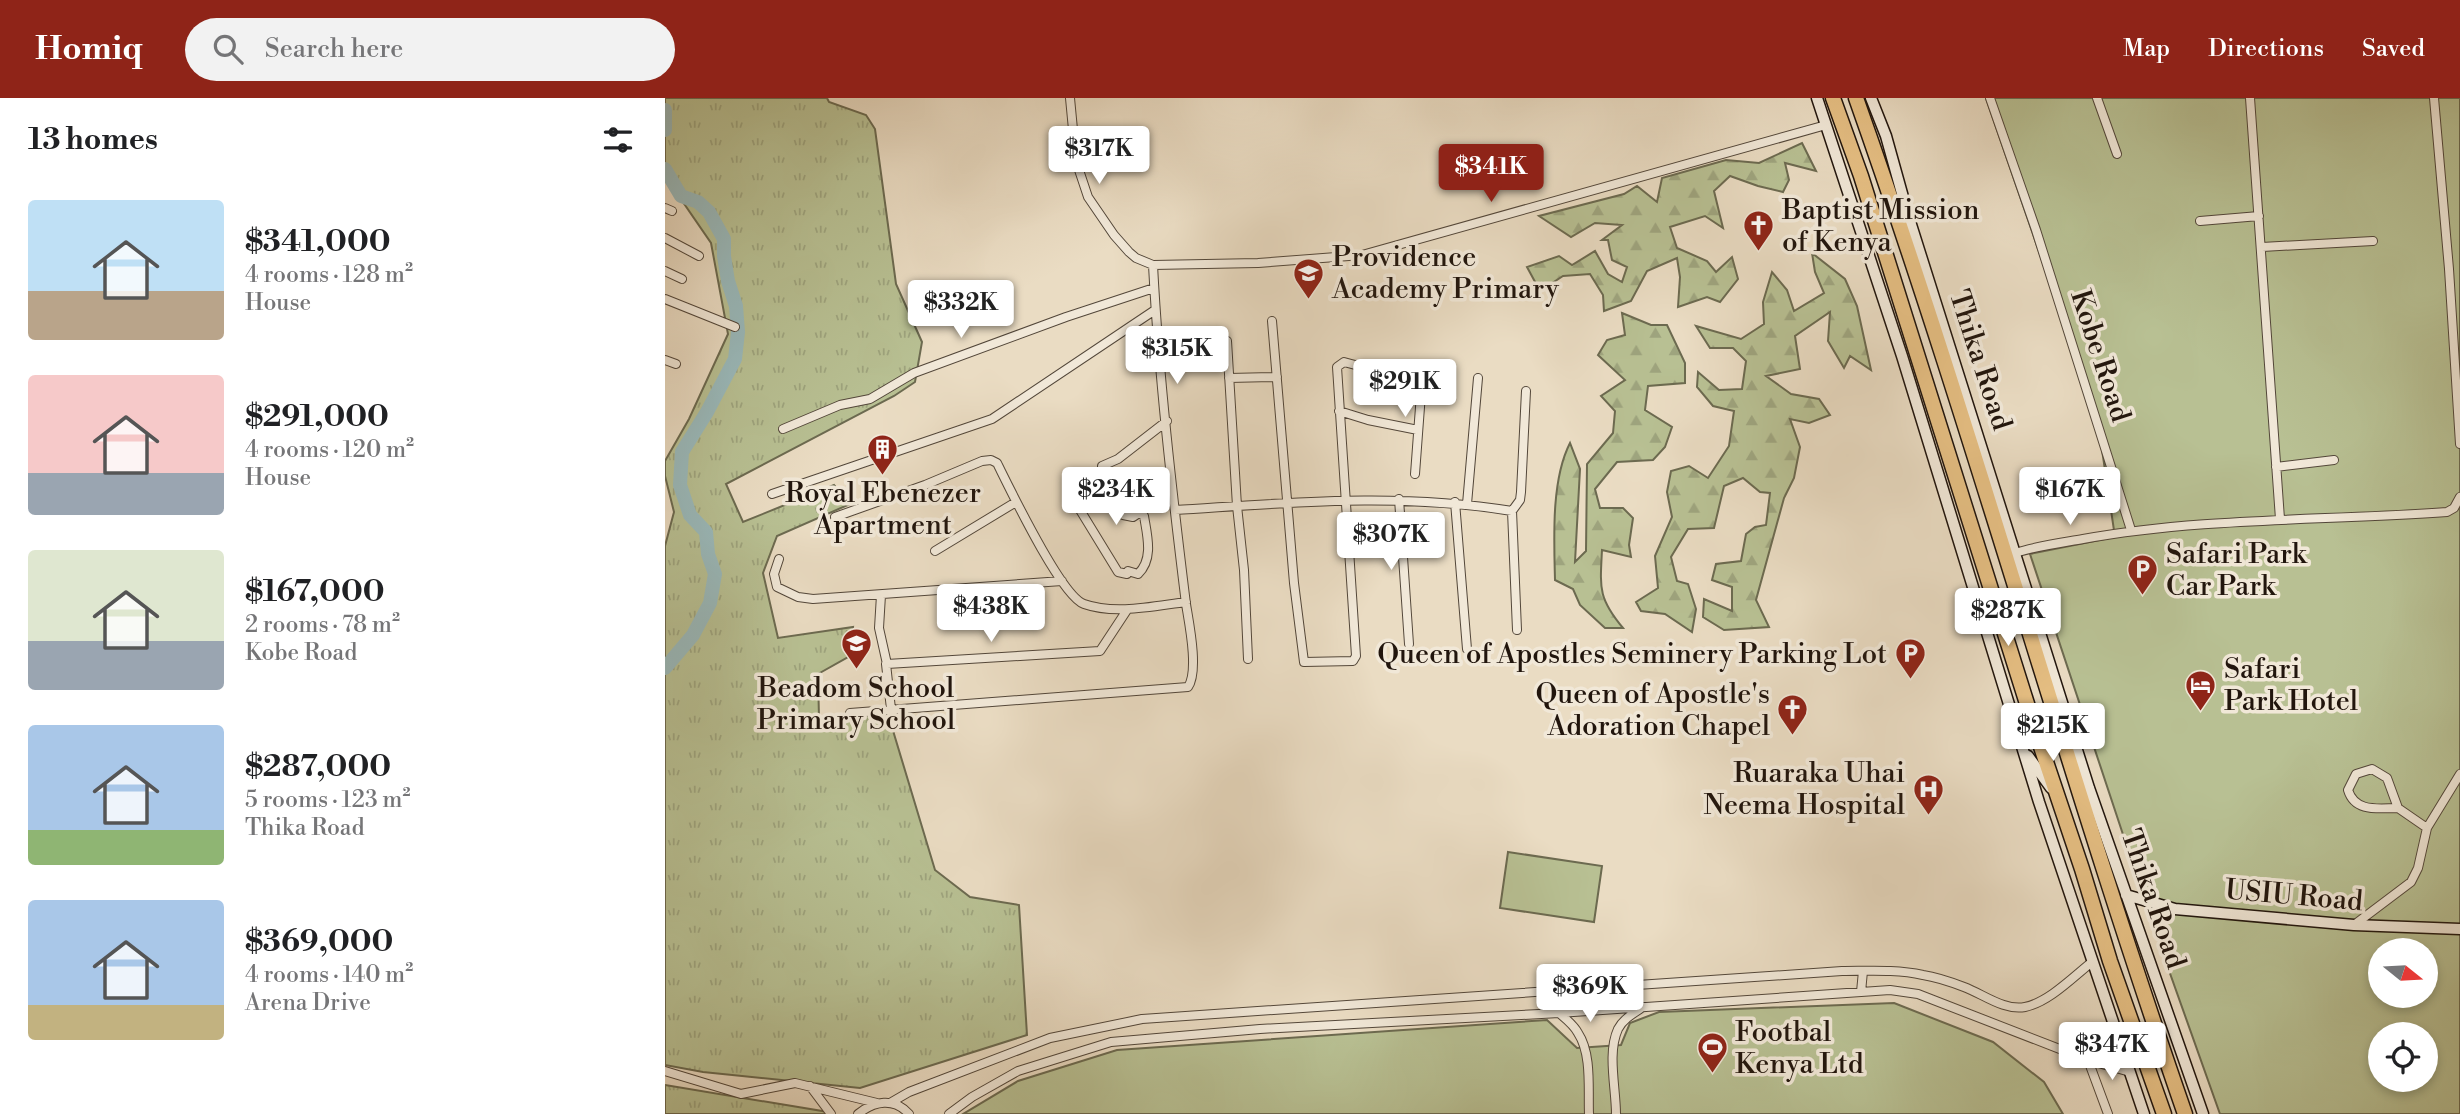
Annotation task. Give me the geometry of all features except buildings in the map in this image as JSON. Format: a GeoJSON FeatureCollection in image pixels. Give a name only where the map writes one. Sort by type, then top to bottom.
{"type":"FeatureCollection","features":[{"type":"Feature","properties":{"kind":"highway","name":"Thika Road"},"geometry":{"type":"LineString","coordinates":[[1833,98],[1853,150],[2110,961],[2164,1114]]}},
{"type":"Feature","properties":{"kind":"highway","name":"Thika Road"},"geometry":{"type":"LineString","coordinates":[[1856,98],[1921,290],[2066,752],[2186,1114]]}},
{"type":"Feature","properties":{"kind":"highway"},"geometry":{"type":"LineString","coordinates":[[1921,290],[1940,313]]}},
{"type":"Feature","properties":{"kind":"main road"},"geometry":{"type":"LineString","coordinates":[[1817,98],[1902,356],[2022,749],[2144,1114]]}},
{"type":"Feature","properties":{"kind":"main road","name":"Thika Road"},"geometry":{"type":"LineString","coordinates":[[1871,98],[1886,136],[1908,215],[2089,788],[2203,1114]]}},
{"type":"Feature","properties":{"kind":"main road"},"geometry":{"type":"LineString","coordinates":[[2022,749],[2057,796]]}},
{"type":"Feature","properties":{"kind":"main road","name":"USIU Road"},"geometry":{"type":"LineString","coordinates":[[2126,895],[2175,909],[2354,925],[2460,929]]}},
{"type":"Feature","properties":{"kind":"street"},"geometry":{"type":"LineString","coordinates":[[1070,98],[1076,161],[1089,197],[1114,235],[1136,258],[1153,265],[1284,262],[1362,255],[1826,125]]}},
{"type":"Feature","properties":{"kind":"street","name":"Kobe Road"},"geometry":{"type":"LineString","coordinates":[[1990,98],[2036,230],[2131,530]]}},
{"type":"Feature","properties":{"kind":"street"},"geometry":{"type":"LineString","coordinates":[[2097,98],[2117,154]]}},
{"type":"Feature","properties":{"kind":"street"},"geometry":{"type":"LineString","coordinates":[[2250,98],[2280,519]]}},
{"type":"Feature","properties":{"kind":"street"},"geometry":{"type":"LineString","coordinates":[[2434,98],[2448,246],[2460,444]]}},
{"type":"Feature","properties":{"kind":"street"},"geometry":{"type":"LineString","coordinates":[[2200,222],[2259,216]]}},
{"type":"Feature","properties":{"kind":"street"},"geometry":{"type":"LineString","coordinates":[[665,238],[699,256]]}},
{"type":"Feature","properties":{"kind":"street"},"geometry":{"type":"LineString","coordinates":[[2262,247],[2373,241]]}},
{"type":"Feature","properties":{"kind":"street"},"geometry":{"type":"LineString","coordinates":[[850,713],[1188,687],[1192,676],[1192,646],[1175,510],[1153,265]]}},
{"type":"Feature","properties":{"kind":"street"},"geometry":{"type":"LineString","coordinates":[[665,271],[682,279]]}},
{"type":"Feature","properties":{"kind":"street"},"geometry":{"type":"LineString","coordinates":[[783,429],[840,404],[870,399],[914,373],[1154,288]]}},
{"type":"Feature","properties":{"kind":"street"},"geometry":{"type":"LineString","coordinates":[[665,299],[736,327]]}},
{"type":"Feature","properties":{"kind":"street"},"geometry":{"type":"LineString","coordinates":[[772,494],[992,419],[1155,310]]}},
{"type":"Feature","properties":{"kind":"street"},"geometry":{"type":"LineString","coordinates":[[1272,321],[1294,583],[1304,662],[1353,661],[1356,656],[1336,367],[1341,362],[1422,383]]}},
{"type":"Feature","properties":{"kind":"street"},"geometry":{"type":"LineString","coordinates":[[1227,341],[1248,659]]}},
{"type":"Feature","properties":{"kind":"street"},"geometry":{"type":"LineString","coordinates":[[665,360],[676,364]]}},
{"type":"Feature","properties":{"kind":"street"},"geometry":{"type":"LineString","coordinates":[[1415,474],[1423,367]]}},
{"type":"Feature","properties":{"kind":"street"},"geometry":{"type":"LineString","coordinates":[[1229,378],[1277,377]]}},
{"type":"Feature","properties":{"kind":"street"},"geometry":{"type":"LineString","coordinates":[[1467,503],[1478,378]]}},
{"type":"Feature","properties":{"kind":"street"},"geometry":{"type":"LineString","coordinates":[[1517,631],[1512,511],[1520,500],[1521,492],[1526,391]]}},
{"type":"Feature","properties":{"kind":"street"},"geometry":{"type":"LineString","coordinates":[[1339,411],[1418,430]]}},
{"type":"Feature","properties":{"kind":"street"},"geometry":{"type":"LineString","coordinates":[[1102,473],[1088,482],[1078,483],[1074,490],[1077,503],[1118,572],[1126,575],[1128,571],[1138,574],[1146,564],[1148,556],[1144,516],[1139,513],[1133,517],[1123,515],[1102,473],[1102,466],[1118,459],[1167,421]]}},
{"type":"Feature","properties":{"kind":"street"},"geometry":{"type":"LineString","coordinates":[[835,517],[925,485],[982,461],[991,460],[997,463],[1016,502],[1062,581],[1073,597],[1082,604],[1127,610],[1186,602]]}},
{"type":"Feature","properties":{"kind":"street"},"geometry":{"type":"LineString","coordinates":[[2276,467],[2334,460]]}},
{"type":"Feature","properties":{"kind":"street"},"geometry":{"type":"LineString","coordinates":[[2015,552],[2131,530],[2280,519],[2447,512],[2454,508],[2460,498]]}},
{"type":"Feature","properties":{"kind":"street"},"geometry":{"type":"LineString","coordinates":[[1175,510],[1399,499],[1467,503],[1512,511]]}},
{"type":"Feature","properties":{"kind":"street"},"geometry":{"type":"LineString","coordinates":[[1399,499],[1409,644]]}},
{"type":"Feature","properties":{"kind":"street"},"geometry":{"type":"LineString","coordinates":[[935,551],[1016,502]]}},
{"type":"Feature","properties":{"kind":"street"},"geometry":{"type":"LineString","coordinates":[[1455,502],[1467,649]]}},
{"type":"Feature","properties":{"kind":"street"},"geometry":{"type":"LineString","coordinates":[[779,559],[774,574],[776,587],[798,597],[837,598],[1062,581]]}},
{"type":"Feature","properties":{"kind":"street"},"geometry":{"type":"LineString","coordinates":[[881,595],[879,628],[891,709]]}},
{"type":"Feature","properties":{"kind":"street"},"geometry":{"type":"LineString","coordinates":[[886,664],[1100,651],[1127,610]]}},
{"type":"Feature","properties":{"kind":"street"},"geometry":{"type":"LineString","coordinates":[[2398,808],[2387,778],[2372,769],[2356,774],[2348,790],[2358,806],[2398,808],[2427,828]]}},
{"type":"Feature","properties":{"kind":"street"},"geometry":{"type":"LineString","coordinates":[[2354,925],[2411,882],[2418,868],[2427,828],[2460,774]]}},
{"type":"Feature","properties":{"kind":"street"},"geometry":{"type":"LineString","coordinates":[[665,1071],[740,1094],[789,1083],[877,1103],[890,1102],[909,1092],[1050,1038],[1142,1019],[1893,970],[1924,975],[2021,1008],[2048,995],[2092,962]]}},
{"type":"Feature","properties":{"kind":"street"},"geometry":{"type":"LineString","coordinates":[[1861,992],[1863,971]]}},
{"type":"Feature","properties":{"kind":"street"},"geometry":{"type":"LineString","coordinates":[[949,1114],[972,1097],[1018,1071],[1111,1042],[1260,1029],[1559,1013],[1890,990],[1918,994],[2088,1060],[2130,1072]]}},
{"type":"Feature","properties":{"kind":"street"},"geometry":{"type":"LineString","coordinates":[[1616,1114],[1614,1055],[1618,1030],[1625,1020],[1644,1006]]}},
{"type":"Feature","properties":{"kind":"street"},"geometry":{"type":"LineString","coordinates":[[1559,1013],[1581,1036],[1586,1057],[1589,1114]]}},
{"type":"Feature","properties":{"kind":"street"},"geometry":{"type":"LineString","coordinates":[[2088,1060],[2108,1114]]}},
{"type":"Feature","properties":{"kind":"street"},"geometry":{"type":"LineString","coordinates":[[810,1086],[831,1114]]}},
{"type":"Feature","properties":{"kind":"street"},"geometry":{"type":"LineString","coordinates":[[890,1102],[909,1114]]}},
{"type":"Feature","properties":{"kind":"street"},"geometry":{"type":"LineString","coordinates":[[858,1114],[877,1103]]}},
{"type":"Feature","properties":{"kind":"green space"},"geometry":{"type":"Polygon","coordinates":[[[665,98],[827,98],[829,102],[866,115],[875,129],[896,284],[922,342],[915,382],[894,396],[726,484],[743,522],[834,485],[850,504],[777,536],[763,573],[778,638],[853,627],[848,657],[818,674],[819,718],[888,714],[935,870],[970,897],[1019,905],[1027,1035],[860,1088],[703,1072],[665,1065],[665,546],[674,512],[665,476],[665,461],[689,419],[728,334],[711,243],[665,176],[665,98]]]}},
{"type":"Feature","properties":{"kind":"green space"},"geometry":{"type":"Polygon","coordinates":[[[1986,98],[2460,98],[2460,1114],[2220,1114],[2156,934],[2030,554],[2115,537],[2098,423],[1986,98]]]}},
{"type":"Feature","properties":{"kind":"green space"},"geometry":{"type":"Polygon","coordinates":[[[1802,143],[1816,171],[1785,163],[1789,180],[1783,192],[1730,176],[1714,191],[1723,228],[1705,216],[1670,227],[1677,248],[1707,261],[1716,272],[1732,257],[1738,279],[1720,302],[1707,297],[1678,307],[1680,277],[1677,258],[1647,271],[1631,301],[1604,311],[1603,295],[1590,274],[1563,276],[1540,291],[1527,267],[1559,256],[1572,265],[1595,251],[1608,274],[1622,282],[1627,267],[1612,260],[1608,240],[1602,240],[1622,225],[1595,223],[1571,237],[1539,216],[1624,194],[1637,186],[1657,202],[1662,178],[1726,160],[1759,163],[1802,143]]]}},
{"type":"Feature","properties":{"kind":"green space"},"geometry":{"type":"Polygon","coordinates":[[[1812,253],[1845,279],[1857,306],[1871,370],[1850,356],[1844,368],[1828,341],[1830,312],[1795,336],[1800,369],[1766,376],[1791,394],[1819,399],[1830,415],[1809,423],[1790,419],[1800,447],[1794,478],[1784,498],[1756,600],[1769,627],[1724,630],[1703,617],[1704,599],[1732,611],[1732,587],[1712,580],[1716,564],[1741,561],[1746,534],[1755,527],[1766,525],[1770,493],[1760,492],[1743,478],[1724,486],[1714,528],[1688,529],[1671,557],[1677,581],[1688,584],[1696,609],[1692,632],[1665,614],[1641,611],[1636,602],[1658,588],[1655,556],[1672,517],[1667,492],[1671,471],[1689,466],[1708,478],[1729,446],[1734,411],[1713,406],[1697,387],[1698,372],[1719,390],[1742,389],[1746,361],[1733,348],[1710,348],[1696,326],[1741,339],[1764,324],[1763,302],[1772,272],[1787,290],[1794,311],[1824,293],[1815,272],[1812,253]]]}},
{"type":"Feature","properties":{"kind":"green space"},"geometry":{"type":"Polygon","coordinates":[[[1622,313],[1651,325],[1667,325],[1685,363],[1685,383],[1648,386],[1645,410],[1672,427],[1665,447],[1653,460],[1617,462],[1595,489],[1600,508],[1623,508],[1633,518],[1629,545],[1631,557],[1602,550],[1602,592],[1623,628],[1605,628],[1580,605],[1573,589],[1555,580],[1555,510],[1559,474],[1570,443],[1580,469],[1575,562],[1586,551],[1587,464],[1613,433],[1615,411],[1601,396],[1625,380],[1598,355],[1607,340],[1625,335],[1622,313]]]}},
{"type":"Feature","properties":{"kind":"green space"},"geometry":{"type":"Polygon","coordinates":[[[1508,852],[1602,866],[1594,922],[1500,908],[1508,852]]]}},
{"type":"Feature","properties":{"kind":"green space"},"geometry":{"type":"Polygon","coordinates":[[[1894,1003],[1993,1042],[2044,1082],[2063,1114],[963,1114],[1018,1081],[1117,1050],[1547,1020],[1577,1048],[1621,1045],[1630,1023],[1659,1012],[1894,1003]]]}},
{"type":"Feature","properties":{"kind":"green space"},"geometry":{"type":"Polygon","coordinates":[[[665,1085],[828,1112],[829,1114],[665,1114],[665,1085]]]}},
{"type":"Feature","properties":{"kind":"waterway"},"geometry":{"type":"LineString","coordinates":[[665,110],[665,130]]}},
{"type":"Feature","properties":{"kind":"waterway"},"geometry":{"type":"LineString","coordinates":[[665,169],[681,196],[698,202],[709,212],[724,239],[724,256],[736,306],[738,332],[735,359],[682,452],[680,485],[690,515],[706,532],[708,554],[715,574],[710,603],[693,635],[665,668]]}},
{"type":"Feature","properties":{"kind":"place","name":"Baptist Mission of Kenya"},"geometry":{"type":"Point","coordinates":[1759,253]}},
{"type":"Feature","properties":{"kind":"place","name":"Providence Academy Primary"},"geometry":{"type":"Point","coordinates":[1309,300]}},
{"type":"Feature","properties":{"kind":"place","name":"Royal Ebenezer Apartment"},"geometry":{"type":"Point","coordinates":[883,476]}},
{"type":"Feature","properties":{"kind":"place","name":"Safari Park Car Park"},"geometry":{"type":"Point","coordinates":[2143,597]}},
{"type":"Feature","properties":{"kind":"place","name":"Beadom School Primary School"},"geometry":{"type":"Point","coordinates":[856,671]}},
{"type":"Feature","properties":{"kind":"place","name":"Queen of Apostles Seminery Parking Lot"},"geometry":{"type":"Point","coordinates":[1910,681]}},
{"type":"Feature","properties":{"kind":"place","name":"Safari Park Hotel"},"geometry":{"type":"Point","coordinates":[2201,712]}},
{"type":"Feature","properties":{"kind":"place","name":"Queen of Apostle's Adoration Chapel"},"geometry":{"type":"Point","coordinates":[1793,737]}},
{"type":"Feature","properties":{"kind":"place","name":"Ruaraka Uhai Neema Hospital"},"geometry":{"type":"Point","coordinates":[1928,816]}},
{"type":"Feature","properties":{"kind":"place","name":"Footbal Kenya Ltd"},"geometry":{"type":"Point","coordinates":[1712,1075]}}]}
